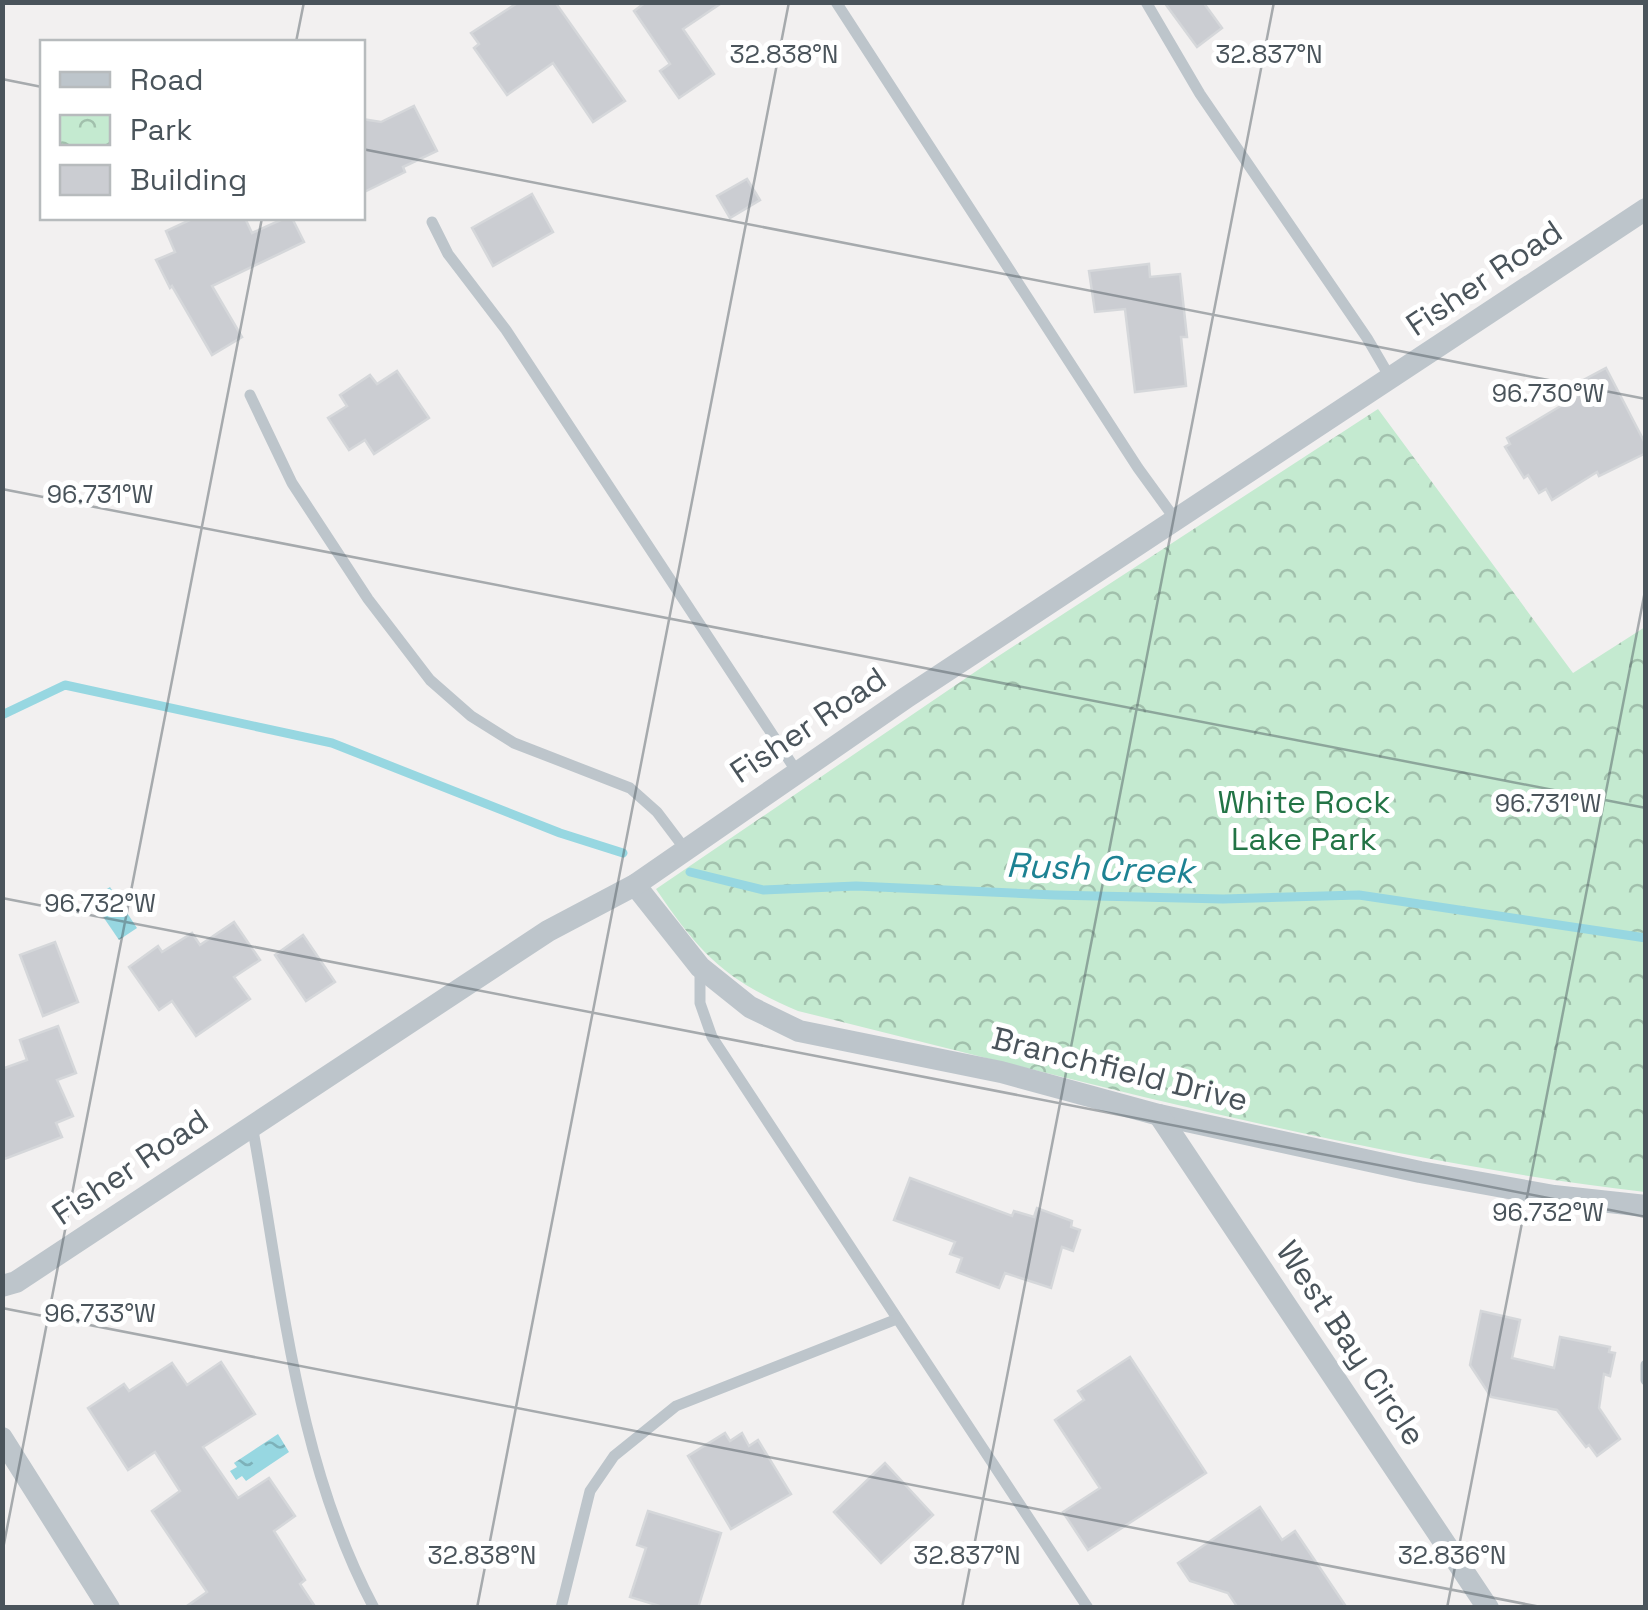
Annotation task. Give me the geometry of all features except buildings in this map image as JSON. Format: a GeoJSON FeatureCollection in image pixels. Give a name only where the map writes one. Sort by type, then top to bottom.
{"type":"FeatureCollection","features":[{"type":"Feature","properties":{"kind":"street","name":"Fisher Road"},"geometry":{"type":"LineString","coordinates":[[2,1286],[16,1282],[548,931],[635,885],[797,772],[1646,209]]}},
{"type":"Feature","properties":{"kind":"street","name":"Branchfield Drive"},"geometry":{"type":"LineString","coordinates":[[635,885],[700,968],[750,1007],[799,1031],[1001,1072],[1159,1115],[1420,1172],[1554,1196],[1646,1206]]}},
{"type":"Feature","properties":{"kind":"street","name":"West Bay Circle"},"geometry":{"type":"LineString","coordinates":[[1159,1115],[1488,1608]]}},
{"type":"Feature","properties":{"kind":"street"},"geometry":{"type":"LineString","coordinates":[[2,1438],[109,1608]]}},
{"type":"Feature","properties":{"kind":"lane"},"geometry":{"type":"LineString","coordinates":[[836,2],[1138,468],[1176,520]]}},
{"type":"Feature","properties":{"kind":"lane"},"geometry":{"type":"LineString","coordinates":[[1146,2],[1200,94],[1368,338],[1392,379]]}},
{"type":"Feature","properties":{"kind":"lane"},"geometry":{"type":"LineString","coordinates":[[432,222],[448,254],[506,330],[797,772]]}},
{"type":"Feature","properties":{"kind":"lane"},"geometry":{"type":"LineString","coordinates":[[250,395],[292,484],[368,599],[430,680],[471,716],[514,743],[630,788],[657,812],[685,849]]}},
{"type":"Feature","properties":{"kind":"lane"},"geometry":{"type":"LineString","coordinates":[[700,968],[700,1003],[712,1037],[1088,1608]]}},
{"type":"Feature","properties":{"kind":"lane"},"geometry":{"type":"LineString","coordinates":[[252,1124],[303,1419],[356,1574],[374,1608]]}},
{"type":"Feature","properties":{"kind":"lane"},"geometry":{"type":"LineString","coordinates":[[560,1608],[590,1490],[614,1456],[676,1406],[898,1318]]}},
{"type":"Feature","properties":{"kind":"lane"},"geometry":{"type":"LineString","coordinates":[[1646,1365],[1646,1380]]}},
{"type":"Feature","properties":{"kind":"green space","name":"White Rock Lake Park"},"geometry":{"type":"Polygon","coordinates":[[[1378,409],[1573,673],[1645,627],[1645,1192],[1431,1159],[1325,1138],[798,1011],[751,988],[716,963],[686,931],[656,889],[997,657],[1378,409]]]}},
{"type":"Feature","properties":{"kind":"water"},"geometry":{"type":"Polygon","coordinates":[[[110,887],[137,928],[119,940],[91,899],[110,887]]]}},
{"type":"Feature","properties":{"kind":"water"},"geometry":{"type":"Polygon","coordinates":[[[278,1434],[289,1452],[246,1481],[242,1476],[236,1480],[230,1471],[237,1467],[234,1463],[278,1434]]]}},
{"type":"Feature","properties":{"kind":"waterway"},"geometry":{"type":"LineString","coordinates":[[2,715],[65,685],[332,743],[560,833],[623,853]]}},
{"type":"Feature","properties":{"kind":"waterway","name":"Rush Creek"},"geometry":{"type":"LineString","coordinates":[[690,872],[763,890],[856,886],[1223,899],[1359,895],[1646,938]]}}]}
